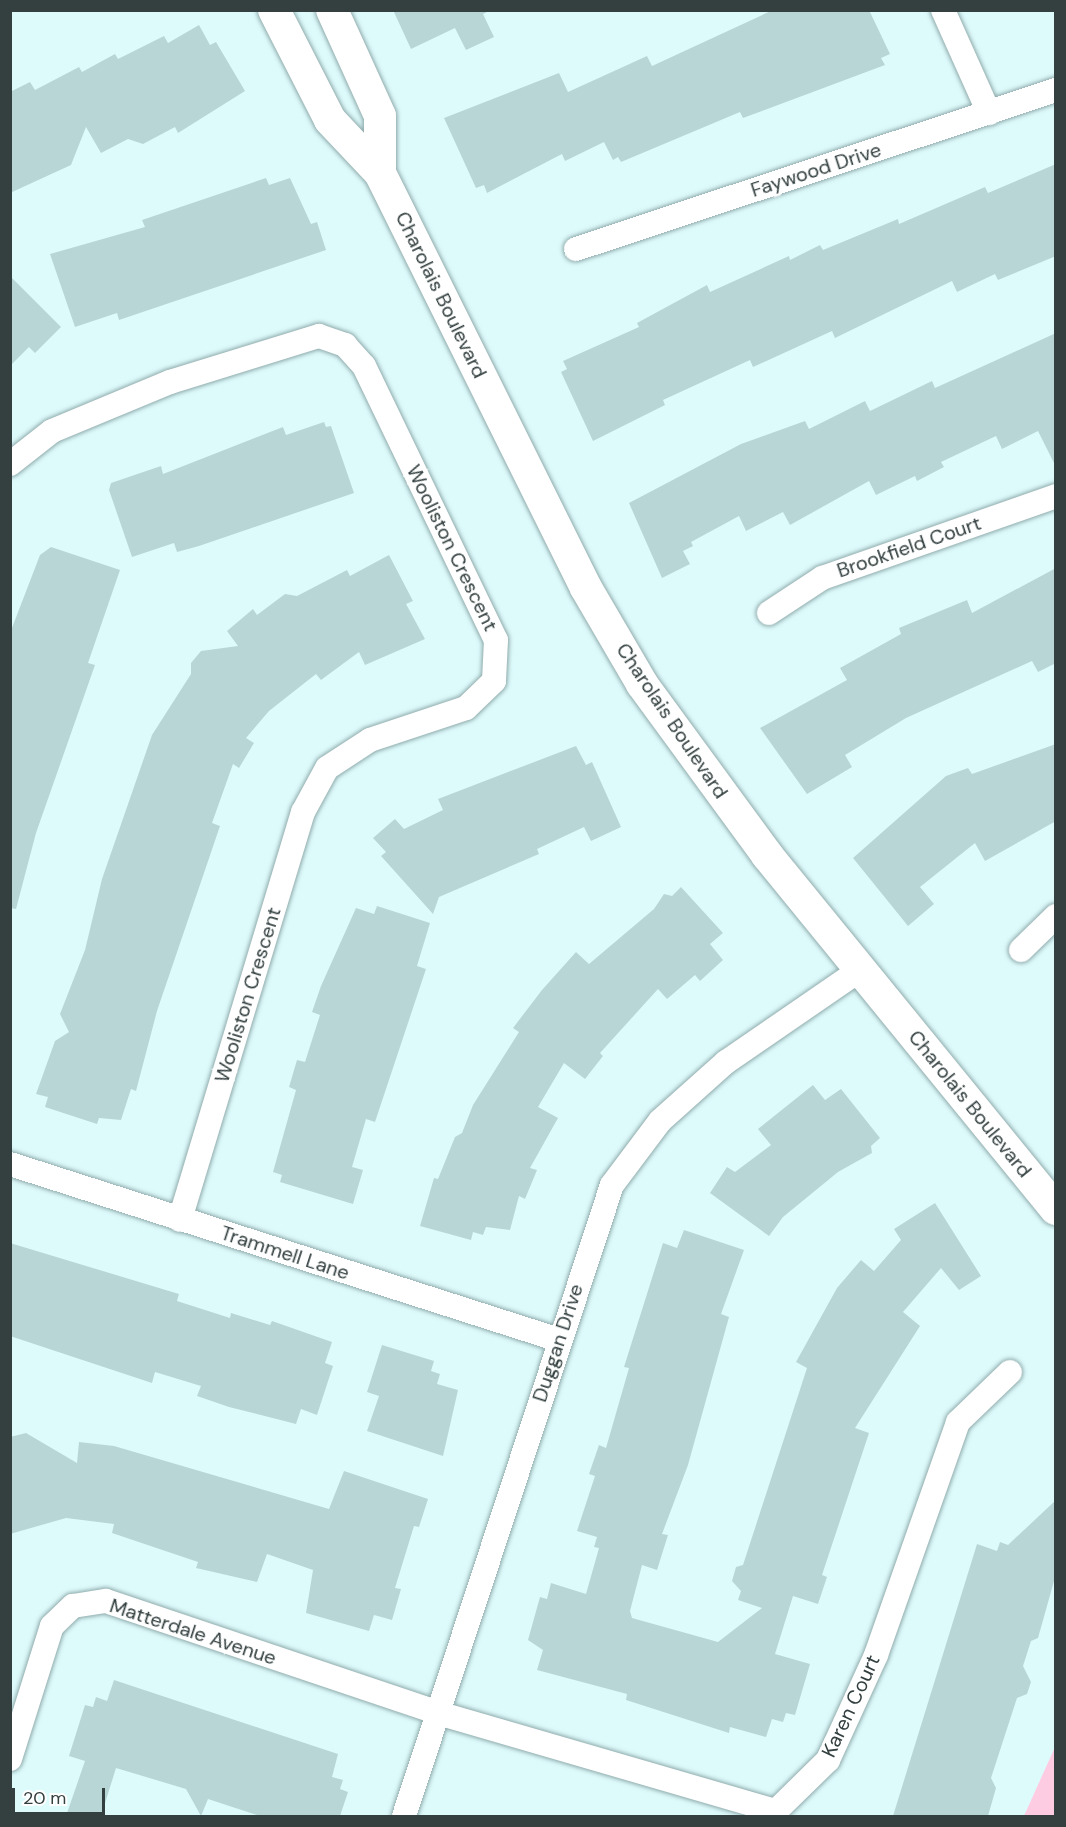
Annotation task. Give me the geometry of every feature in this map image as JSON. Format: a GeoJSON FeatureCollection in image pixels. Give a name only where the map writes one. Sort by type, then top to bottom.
{"type":"FeatureCollection","features":[{"type":"Feature","properties":{"kind":"street","name":"Charolais Boulevard"},"geometry":{"type":"LineString","coordinates":[[274,10],[330,120],[380,174],[586,588],[642,684],[767,855],[1056,1209]]}},
{"type":"Feature","properties":{"kind":"street","name":"Charolais Boulevard"},"geometry":{"type":"LineString","coordinates":[[332,10],[380,116],[380,174]]}},
{"type":"Feature","properties":{"kind":"street"},"geometry":{"type":"LineString","coordinates":[[943,10],[989,113]]}},
{"type":"Feature","properties":{"kind":"street","name":"Faywood Drive"},"geometry":{"type":"LineString","coordinates":[[576,249],[1056,90]]}},
{"type":"Feature","properties":{"kind":"street","name":"Wooliston Crescent"},"geometry":{"type":"LineString","coordinates":[[10,464],[52,431],[170,382],[319,336],[345,345],[364,366],[496,640],[494,681],[466,708],[370,740],[327,768],[303,812],[180,1220]]}},
{"type":"Feature","properties":{"kind":"street","name":"Brookfield Court"},"geometry":{"type":"LineString","coordinates":[[769,613],[822,578],[1056,496]]}},
{"type":"Feature","properties":{"kind":"street"},"geometry":{"type":"LineString","coordinates":[[1021,950],[1056,916]]}},
{"type":"Feature","properties":{"kind":"street","name":"Duggan Drive"},"geometry":{"type":"LineString","coordinates":[[404,1816],[612,1185],[660,1121],[726,1062],[860,970]]}},
{"type":"Feature","properties":{"kind":"street","name":"Trammell Lane"},"geometry":{"type":"LineString","coordinates":[[10,1164],[560,1340]]}},
{"type":"Feature","properties":{"kind":"street","name":"Karen Court"},"geometry":{"type":"LineString","coordinates":[[438,1713],[776,1812],[793,1799],[833,1750],[876,1655],[958,1422],[1010,1372]]}},
{"type":"Feature","properties":{"kind":"street","name":"Matterdale Avenue"},"geometry":{"type":"LineString","coordinates":[[10,1759],[52,1626],[73,1606],[106,1602],[438,1713]]}},
{"type":"Feature","properties":{"kind":"shaded area"},"geometry":{"type":"Polygon","coordinates":[[[1055,1747],[1055,1816],[1024,1816],[1055,1747]]]}},
{"type":"Feature","properties":{"kind":"building"},"geometry":{"type":"Polygon","coordinates":[[[393,10],[491,10],[483,14],[494,37],[466,50],[455,28],[411,49],[393,10]]]}},
{"type":"Feature","properties":{"kind":"building"},"geometry":{"type":"Polygon","coordinates":[[[773,10],[869,10],[890,54],[881,58],[885,65],[743,118],[740,112],[621,162],[618,157],[613,160],[604,142],[565,161],[562,154],[487,193],[484,185],[476,188],[444,118],[559,73],[568,92],[647,56],[652,66],[773,10]]]}},
{"type":"Feature","properties":{"kind":"building"},"geometry":{"type":"Polygon","coordinates":[[[199,25],[210,45],[216,42],[245,91],[178,133],[175,127],[143,144],[128,139],[101,153],[86,127],[71,165],[10,193],[10,92],[30,82],[35,90],[79,67],[82,72],[115,54],[118,59],[164,36],[168,43],[199,25]]]}},
{"type":"Feature","properties":{"kind":"building"},"geometry":{"type":"Polygon","coordinates":[[[1056,164],[1056,256],[998,280],[995,274],[957,292],[952,281],[835,338],[832,331],[753,367],[750,360],[663,400],[665,405],[593,441],[561,372],[567,369],[563,361],[639,327],[637,323],[707,285],[710,292],[789,256],[790,260],[820,245],[823,250],[898,219],[899,224],[985,187],[988,193],[1056,164]]]}},
{"type":"Feature","properties":{"kind":"building"},"geometry":{"type":"Polygon","coordinates":[[[266,178],[269,185],[290,178],[311,224],[317,222],[326,250],[119,320],[117,313],[75,327],[50,254],[145,227],[142,220],[266,178]]]}},
{"type":"Feature","properties":{"kind":"building"},"geometry":{"type":"Polygon","coordinates":[[[10,276],[61,327],[35,353],[29,347],[10,366],[10,276]]]}},
{"type":"Feature","properties":{"kind":"building"},"geometry":{"type":"Polygon","coordinates":[[[1056,333],[1056,467],[1038,431],[1002,449],[996,436],[941,462],[944,467],[917,481],[915,476],[876,495],[869,481],[790,525],[783,512],[746,531],[739,516],[691,542],[693,546],[683,551],[690,564],[662,578],[629,503],[741,444],[805,421],[809,429],[865,401],[870,411],[932,381],[935,388],[1056,333]]]}},
{"type":"Feature","properties":{"kind":"building"},"geometry":{"type":"Polygon","coordinates":[[[324,422],[326,427],[331,426],[354,493],[199,546],[177,552],[174,543],[132,557],[109,490],[111,483],[161,466],[163,474],[283,427],[286,435],[324,422]]]}},
{"type":"Feature","properties":{"kind":"building"},"geometry":{"type":"Polygon","coordinates":[[[51,547],[120,570],[88,663],[95,665],[36,833],[16,909],[10,908],[10,633],[40,555],[51,547]]]}},
{"type":"Feature","properties":{"kind":"building"},"geometry":{"type":"Polygon","coordinates":[[[389,555],[413,601],[406,604],[425,639],[365,665],[359,652],[321,680],[316,674],[269,711],[246,738],[254,743],[239,768],[233,764],[212,823],[220,826],[157,1011],[136,1091],[131,1089],[121,1120],[99,1118],[97,1124],[45,1107],[48,1097],[36,1094],[55,1041],[69,1032],[60,1014],[85,950],[102,879],[152,735],[191,674],[191,663],[201,651],[238,646],[227,631],[253,609],[257,615],[285,594],[297,596],[347,570],[350,576],[389,555]]]}},
{"type":"Feature","properties":{"kind":"building"},"geometry":{"type":"Polygon","coordinates":[[[1056,568],[1056,663],[1038,672],[1032,661],[906,718],[845,755],[852,767],[807,794],[760,728],[847,680],[840,668],[901,634],[899,628],[967,600],[972,613],[1056,568]]]}},
{"type":"Feature","properties":{"kind":"building"},"geometry":{"type":"Polygon","coordinates":[[[1056,744],[1056,821],[985,861],[975,843],[920,887],[934,904],[908,926],[853,858],[946,776],[968,768],[972,774],[1056,744]]]}},
{"type":"Feature","properties":{"kind":"building"},"geometry":{"type":"Polygon","coordinates":[[[576,746],[586,765],[592,762],[621,827],[591,841],[584,827],[537,849],[539,854],[439,897],[433,914],[381,856],[386,852],[373,838],[395,819],[404,829],[443,810],[438,799],[576,746]]]}},
{"type":"Feature","properties":{"kind":"building"},"geometry":{"type":"Polygon","coordinates":[[[681,887],[723,933],[710,944],[723,960],[700,981],[695,975],[667,999],[658,989],[600,1053],[603,1056],[585,1079],[564,1063],[538,1107],[558,1118],[530,1168],[537,1170],[525,1199],[519,1196],[510,1230],[486,1227],[483,1235],[473,1232],[471,1240],[420,1226],[434,1178],[438,1179],[455,1137],[462,1133],[473,1105],[519,1032],[513,1028],[542,990],[576,952],[589,964],[654,909],[664,894],[672,896],[681,887]]]}},
{"type":"Feature","properties":{"kind":"building"},"geometry":{"type":"Polygon","coordinates":[[[377,906],[430,923],[417,966],[426,969],[375,1122],[366,1119],[352,1167],[363,1170],[353,1204],[280,1182],[282,1175],[273,1172],[296,1090],[289,1087],[297,1060],[305,1062],[320,1015],[312,1012],[321,986],[356,908],[374,914],[377,906]]]}},
{"type":"Feature","properties":{"kind":"building"},"geometry":{"type":"Polygon","coordinates":[[[813,1085],[825,1100],[841,1089],[880,1138],[871,1146],[872,1153],[838,1172],[783,1217],[769,1236],[710,1193],[727,1167],[735,1172],[771,1145],[758,1129],[813,1085]]]}},
{"type":"Feature","properties":{"kind":"building"},"geometry":{"type":"Polygon","coordinates":[[[935,1203],[981,1276],[959,1290],[941,1268],[903,1312],[920,1326],[855,1428],[869,1433],[822,1575],[827,1577],[818,1604],[793,1596],[775,1654],[810,1664],[795,1715],[786,1713],[783,1722],[772,1719],[766,1737],[730,1727],[729,1733],[626,1700],[627,1694],[537,1670],[543,1650],[528,1640],[540,1597],[547,1599],[551,1583],[586,1594],[599,1548],[594,1547],[597,1537],[577,1531],[595,1476],[589,1474],[599,1445],[606,1448],[629,1368],[624,1367],[663,1243],[677,1248],[684,1230],[744,1250],[721,1314],[729,1317],[688,1465],[662,1534],[668,1535],[657,1570],[642,1565],[630,1611],[632,1618],[718,1642],[762,1608],[738,1600],[741,1591],[732,1581],[736,1567],[743,1565],[807,1368],[796,1362],[837,1288],[861,1260],[874,1271],[901,1240],[894,1229],[935,1203]]]}},
{"type":"Feature","properties":{"kind":"building"},"geometry":{"type":"Polygon","coordinates":[[[10,1243],[179,1294],[177,1301],[230,1318],[231,1313],[270,1325],[272,1321],[332,1342],[325,1363],[333,1366],[317,1415],[301,1409],[296,1424],[229,1407],[197,1396],[201,1386],[155,1372],[152,1383],[10,1336],[10,1243]]]}},
{"type":"Feature","properties":{"kind":"building"},"geometry":{"type":"Polygon","coordinates":[[[382,1345],[434,1361],[431,1371],[440,1374],[437,1384],[458,1390],[443,1456],[367,1431],[379,1396],[367,1392],[382,1345]]]}},
{"type":"Feature","properties":{"kind":"building"},"geometry":{"type":"Polygon","coordinates":[[[26,1433],[77,1463],[79,1442],[114,1446],[329,1509],[344,1471],[428,1499],[419,1527],[414,1526],[395,1588],[401,1589],[392,1620],[374,1615],[369,1631],[306,1613],[313,1570],[267,1554],[257,1582],[196,1568],[198,1562],[112,1533],[114,1524],[66,1518],[10,1534],[10,1437],[26,1433]]]}},
{"type":"Feature","properties":{"kind":"building"},"geometry":{"type":"Polygon","coordinates":[[[1056,1500],[1056,1574],[1038,1638],[1031,1641],[1023,1666],[1031,1682],[1027,1694],[1017,1698],[991,1778],[996,1788],[988,1816],[893,1816],[977,1544],[997,1551],[1000,1542],[1008,1545],[1056,1500]]]}},
{"type":"Feature","properties":{"kind":"building"},"geometry":{"type":"Polygon","coordinates":[[[114,1680],[338,1754],[332,1777],[343,1780],[340,1789],[348,1792],[340,1816],[260,1816],[208,1799],[201,1816],[186,1789],[116,1768],[101,1816],[66,1816],[85,1761],[69,1756],[85,1705],[93,1707],[96,1697],[107,1701],[114,1680]]]}}]}
